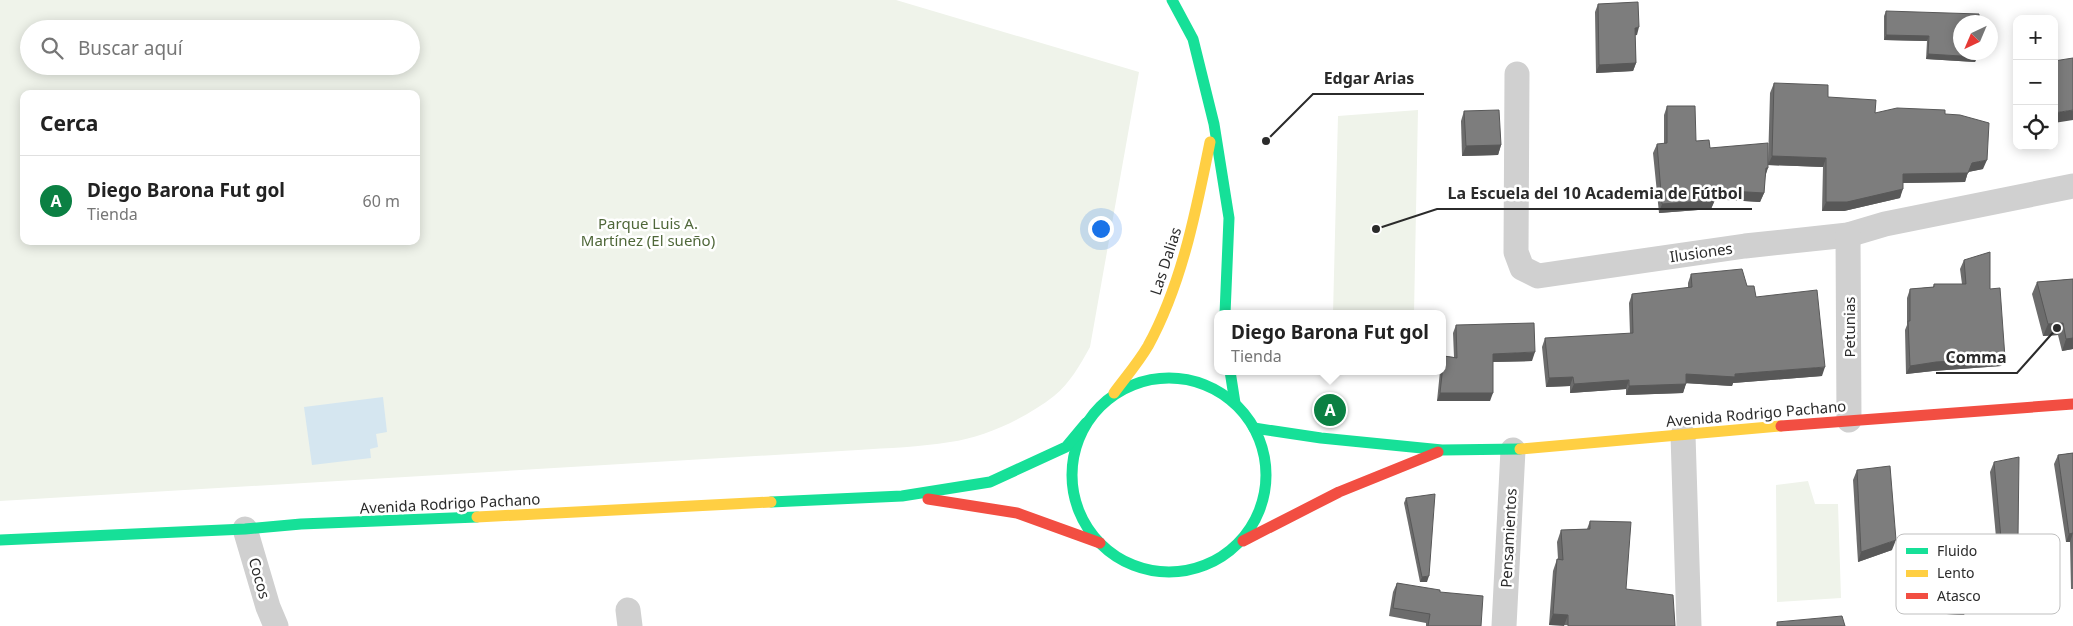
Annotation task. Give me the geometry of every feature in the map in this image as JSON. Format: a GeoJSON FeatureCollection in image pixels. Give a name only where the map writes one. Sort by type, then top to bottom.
{"type":"FeatureCollection","features":[{"type":"Feature","properties":{"kind":"main road","name":"Las Dalias"},"geometry":{"type":"LineString","coordinates":[[1172,0],[1193,39],[1214,124],[1229,218],[1225,310]]}},
{"type":"Feature","properties":{"kind":"main road","name":"Las Dalias"},"geometry":{"type":"LineString","coordinates":[[1113,394],[1151,342],[1176,280],[1198,203],[1214,124]]}},
{"type":"Feature","properties":{"kind":"main road"},"geometry":{"type":"LineString","coordinates":[[1231,375],[1235,403]]}},
{"type":"Feature","properties":{"kind":"main road"},"geometry":{"type":"LineString","coordinates":[[1086,423],[1074,453],[1072,485],[1081,516],[1100,543],[1125,562],[1155,572],[1186,571],[1216,561],[1241,542],[1258,516],[1266,487],[1265,456],[1254,428],[1235,403],[1207,386],[1175,377],[1143,381],[1113,394]]}},
{"type":"Feature","properties":{"kind":"main road","name":"Avenida Rodrigo Pachano"},"geometry":{"type":"LineString","coordinates":[[0,540],[902,496],[990,482],[1066,447],[1098,408],[1113,394]]}},
{"type":"Feature","properties":{"kind":"main road","name":"Avenida Rodrigo Pachano"},"geometry":{"type":"LineString","coordinates":[[1254,428],[1321,438],[1442,450],[1513,450],[1849,420],[2073,404]]}},
{"type":"Feature","properties":{"kind":"main road","name":"Avenida Rodrigo Pachano"},"geometry":{"type":"LineString","coordinates":[[1241,542],[1339,492],[1442,450]]}},
{"type":"Feature","properties":{"kind":"main road","name":"Avenida Rodrigo Pachano"},"geometry":{"type":"LineString","coordinates":[[902,496],[1017,513],[1100,543]]}},
{"type":"Feature","properties":{"kind":"street","name":"Ilusiones"},"geometry":{"type":"LineString","coordinates":[[1517,74],[1516,252],[1522,268],[1538,276],[1746,246],[1848,235],[1885,224],[2073,186]]}},
{"type":"Feature","properties":{"kind":"street","name":"Petunias"},"geometry":{"type":"LineString","coordinates":[[1848,235],[1849,420]]}},
{"type":"Feature","properties":{"kind":"street"},"geometry":{"type":"LineString","coordinates":[[1683,435],[1689,626]]}},
{"type":"Feature","properties":{"kind":"street","name":"Pensamientos"},"geometry":{"type":"LineString","coordinates":[[1504,626],[1513,450]]}},
{"type":"Feature","properties":{"kind":"street","name":"Cocos"},"geometry":{"type":"LineString","coordinates":[[245,529],[268,607],[276,626]]}},
{"type":"Feature","properties":{"kind":"green space","name":"Parque Luis A. Martínez (El sueño)"},"geometry":{"type":"Polygon","coordinates":[[[0,0],[896,0],[1139,72],[1090,347],[1070,380],[1054,396],[1031,412],[991,431],[950,442],[904,447],[0,501],[0,0]]]}},
{"type":"Feature","properties":{"kind":"green space"},"geometry":{"type":"Polygon","coordinates":[[[1418,110],[1414,310],[1333,310],[1338,116],[1418,110]]]}},
{"type":"Feature","properties":{"kind":"green space"},"geometry":{"type":"Polygon","coordinates":[[[1808,481],[1815,504],[1838,504],[1841,598],[1777,602],[1776,485],[1808,481]]]}},
{"type":"Feature","properties":{"kind":"shaded area"},"geometry":{"type":"Polygon","coordinates":[[[383,397],[387,432],[376,434],[378,447],[370,449],[371,458],[312,465],[304,407],[383,397]]]}},
{"type":"Feature","properties":{"kind":"building"},"geometry":{"type":"Polygon","coordinates":[[[1638,2],[1639,27],[1635,28],[1636,63],[1599,65],[1598,4],[1638,2]]]}},
{"type":"Feature","properties":{"kind":"building"},"geometry":{"type":"Polygon","coordinates":[[[1886,11],[1979,14],[1953,15],[1953,56],[1928,54],[1929,36],[1886,35],[1886,11]]]}},
{"type":"Feature","properties":{"kind":"building"},"geometry":{"type":"Polygon","coordinates":[[[2073,58],[2073,110],[2058,112],[2058,105],[2058,60],[2073,58]]]}},
{"type":"Feature","properties":{"kind":"building"},"geometry":{"type":"Polygon","coordinates":[[[1774,83],[1828,85],[1828,97],[1876,100],[1875,113],[1897,108],[1945,110],[1945,114],[1960,115],[1989,123],[1987,160],[1972,163],[1968,173],[1903,174],[1903,189],[1847,202],[1826,202],[1826,158],[1772,156],[1774,83]]]}},
{"type":"Feature","properties":{"kind":"building"},"geometry":{"type":"Polygon","coordinates":[[[1667,106],[1695,106],[1696,141],[1709,140],[1710,148],[1768,143],[1768,168],[1766,168],[1764,193],[1714,190],[1715,200],[1662,204],[1657,144],[1667,143],[1667,106]]]}},
{"type":"Feature","properties":{"kind":"building"},"geometry":{"type":"Polygon","coordinates":[[[1499,110],[1501,145],[1466,146],[1464,111],[1499,110]]]}},
{"type":"Feature","properties":{"kind":"building"},"geometry":{"type":"Polygon","coordinates":[[[1990,252],[1990,289],[2000,288],[2005,358],[1936,362],[1910,366],[1908,321],[1910,321],[1910,289],[1934,287],[1934,284],[1966,284],[1964,260],[1990,252]]]}},
{"type":"Feature","properties":{"kind":"building"},"geometry":{"type":"Polygon","coordinates":[[[1742,269],[1747,286],[1754,286],[1756,297],[1817,290],[1825,367],[1735,374],[1735,377],[1686,374],[1686,384],[1629,386],[1629,380],[1574,384],[1573,377],[1549,378],[1545,338],[1633,333],[1632,294],[1692,287],[1691,274],[1742,269]]]}},
{"type":"Feature","properties":{"kind":"building"},"geometry":{"type":"Polygon","coordinates":[[[2073,279],[2073,338],[2066,339],[2063,323],[2048,324],[2037,282],[2073,279]]]}},
{"type":"Feature","properties":{"kind":"building"},"geometry":{"type":"Polygon","coordinates":[[[1534,323],[1535,352],[1493,354],[1493,393],[1440,393],[1442,375],[1446,375],[1446,356],[1457,358],[1456,325],[1534,323]]]}},
{"type":"Feature","properties":{"kind":"building"},"geometry":{"type":"Polygon","coordinates":[[[2073,453],[2073,533],[2069,534],[2058,455],[2073,453]]]}},
{"type":"Feature","properties":{"kind":"building"},"geometry":{"type":"Polygon","coordinates":[[[2019,457],[2018,534],[2001,534],[1994,462],[2019,457]]]}},
{"type":"Feature","properties":{"kind":"building"},"geometry":{"type":"Polygon","coordinates":[[[1890,466],[1896,540],[1861,552],[1857,470],[1890,466]]]}},
{"type":"Feature","properties":{"kind":"building"},"geometry":{"type":"Polygon","coordinates":[[[1435,494],[1429,576],[1422,577],[1406,498],[1435,494]]]}},
{"type":"Feature","properties":{"kind":"building"},"geometry":{"type":"Polygon","coordinates":[[[1590,521],[1631,522],[1626,589],[1673,595],[1675,626],[1568,626],[1568,615],[1553,614],[1557,559],[1563,560],[1561,530],[1590,529],[1590,521]]]}},
{"type":"Feature","properties":{"kind":"building"},"geometry":{"type":"Polygon","coordinates":[[[1397,583],[1440,590],[1440,592],[1483,596],[1481,626],[1428,626],[1430,614],[1393,608],[1397,583]]]}},
{"type":"Feature","properties":{"kind":"building"},"geometry":{"type":"Polygon","coordinates":[[[1842,616],[1845,626],[1777,626],[1777,622],[1842,616]]]}},
{"type":"Feature","properties":{"kind":"traffic: fast"},"geometry":{"type":"LineString","coordinates":[[1172,0],[1193,39],[1214,124],[1229,218],[1225,310]]}},
{"type":"Feature","properties":{"kind":"traffic: fast"},"geometry":{"type":"LineString","coordinates":[[1231,375],[1235,403]]}},
{"type":"Feature","properties":{"kind":"traffic: fast"},"geometry":{"type":"LineString","coordinates":[[1169,378],[1197,382],[1215,390],[1230,400],[1244,414],[1254,429],[1262,447],[1266,475],[1262,503],[1254,521],[1244,536],[1230,550],[1215,560],[1197,568],[1169,572],[1141,568],[1123,560],[1108,550],[1094,536],[1084,521],[1076,503],[1072,475],[1076,447],[1084,429],[1094,414],[1108,400],[1123,390],[1141,382],[1169,378]]}},
{"type":"Feature","properties":{"kind":"traffic: fast"},"geometry":{"type":"LineString","coordinates":[[771,502],[902,496],[990,482],[1066,447],[1086,423]]}},
{"type":"Feature","properties":{"kind":"traffic: fast"},"geometry":{"type":"LineString","coordinates":[[1254,428],[1321,438],[1442,450],[1520,449]]}},
{"type":"Feature","properties":{"kind":"traffic: fast"},"geometry":{"type":"LineString","coordinates":[[0,540],[477,517]]}},
{"type":"Feature","properties":{"kind":"traffic: slow"},"geometry":{"type":"LineString","coordinates":[[1114,393],[1148,346],[1170,298],[1186,247],[1210,142]]}},
{"type":"Feature","properties":{"kind":"traffic: slow"},"geometry":{"type":"LineString","coordinates":[[1520,449],[1781,426]]}},
{"type":"Feature","properties":{"kind":"traffic: slow"},"geometry":{"type":"LineString","coordinates":[[477,517],[771,502]]}},
{"type":"Feature","properties":{"kind":"traffic: jam"},"geometry":{"type":"LineString","coordinates":[[1781,426],[2073,404]]}},
{"type":"Feature","properties":{"kind":"traffic: jam"},"geometry":{"type":"LineString","coordinates":[[1243,541],[1339,492],[1438,452]]}},
{"type":"Feature","properties":{"kind":"traffic: jam"},"geometry":{"type":"LineString","coordinates":[[928,499],[1017,513],[1100,543]]}},
{"type":"Feature","properties":{"kind":"place","name":"Edgar Arias"},"geometry":{"type":"Point","coordinates":[1266,141]}},
{"type":"Feature","properties":{"kind":"place","name":"La Escuela del 10 Academia de Fútbol"},"geometry":{"type":"Point","coordinates":[1376,229]}},
{"type":"Feature","properties":{"kind":"place","name":"Comma"},"geometry":{"type":"Point","coordinates":[2057,328]}},
{"type":"Feature","properties":{"kind":"place","name":"Diego Barona Fut gol"},"geometry":{"type":"Point","coordinates":[1330,410]}}]}
